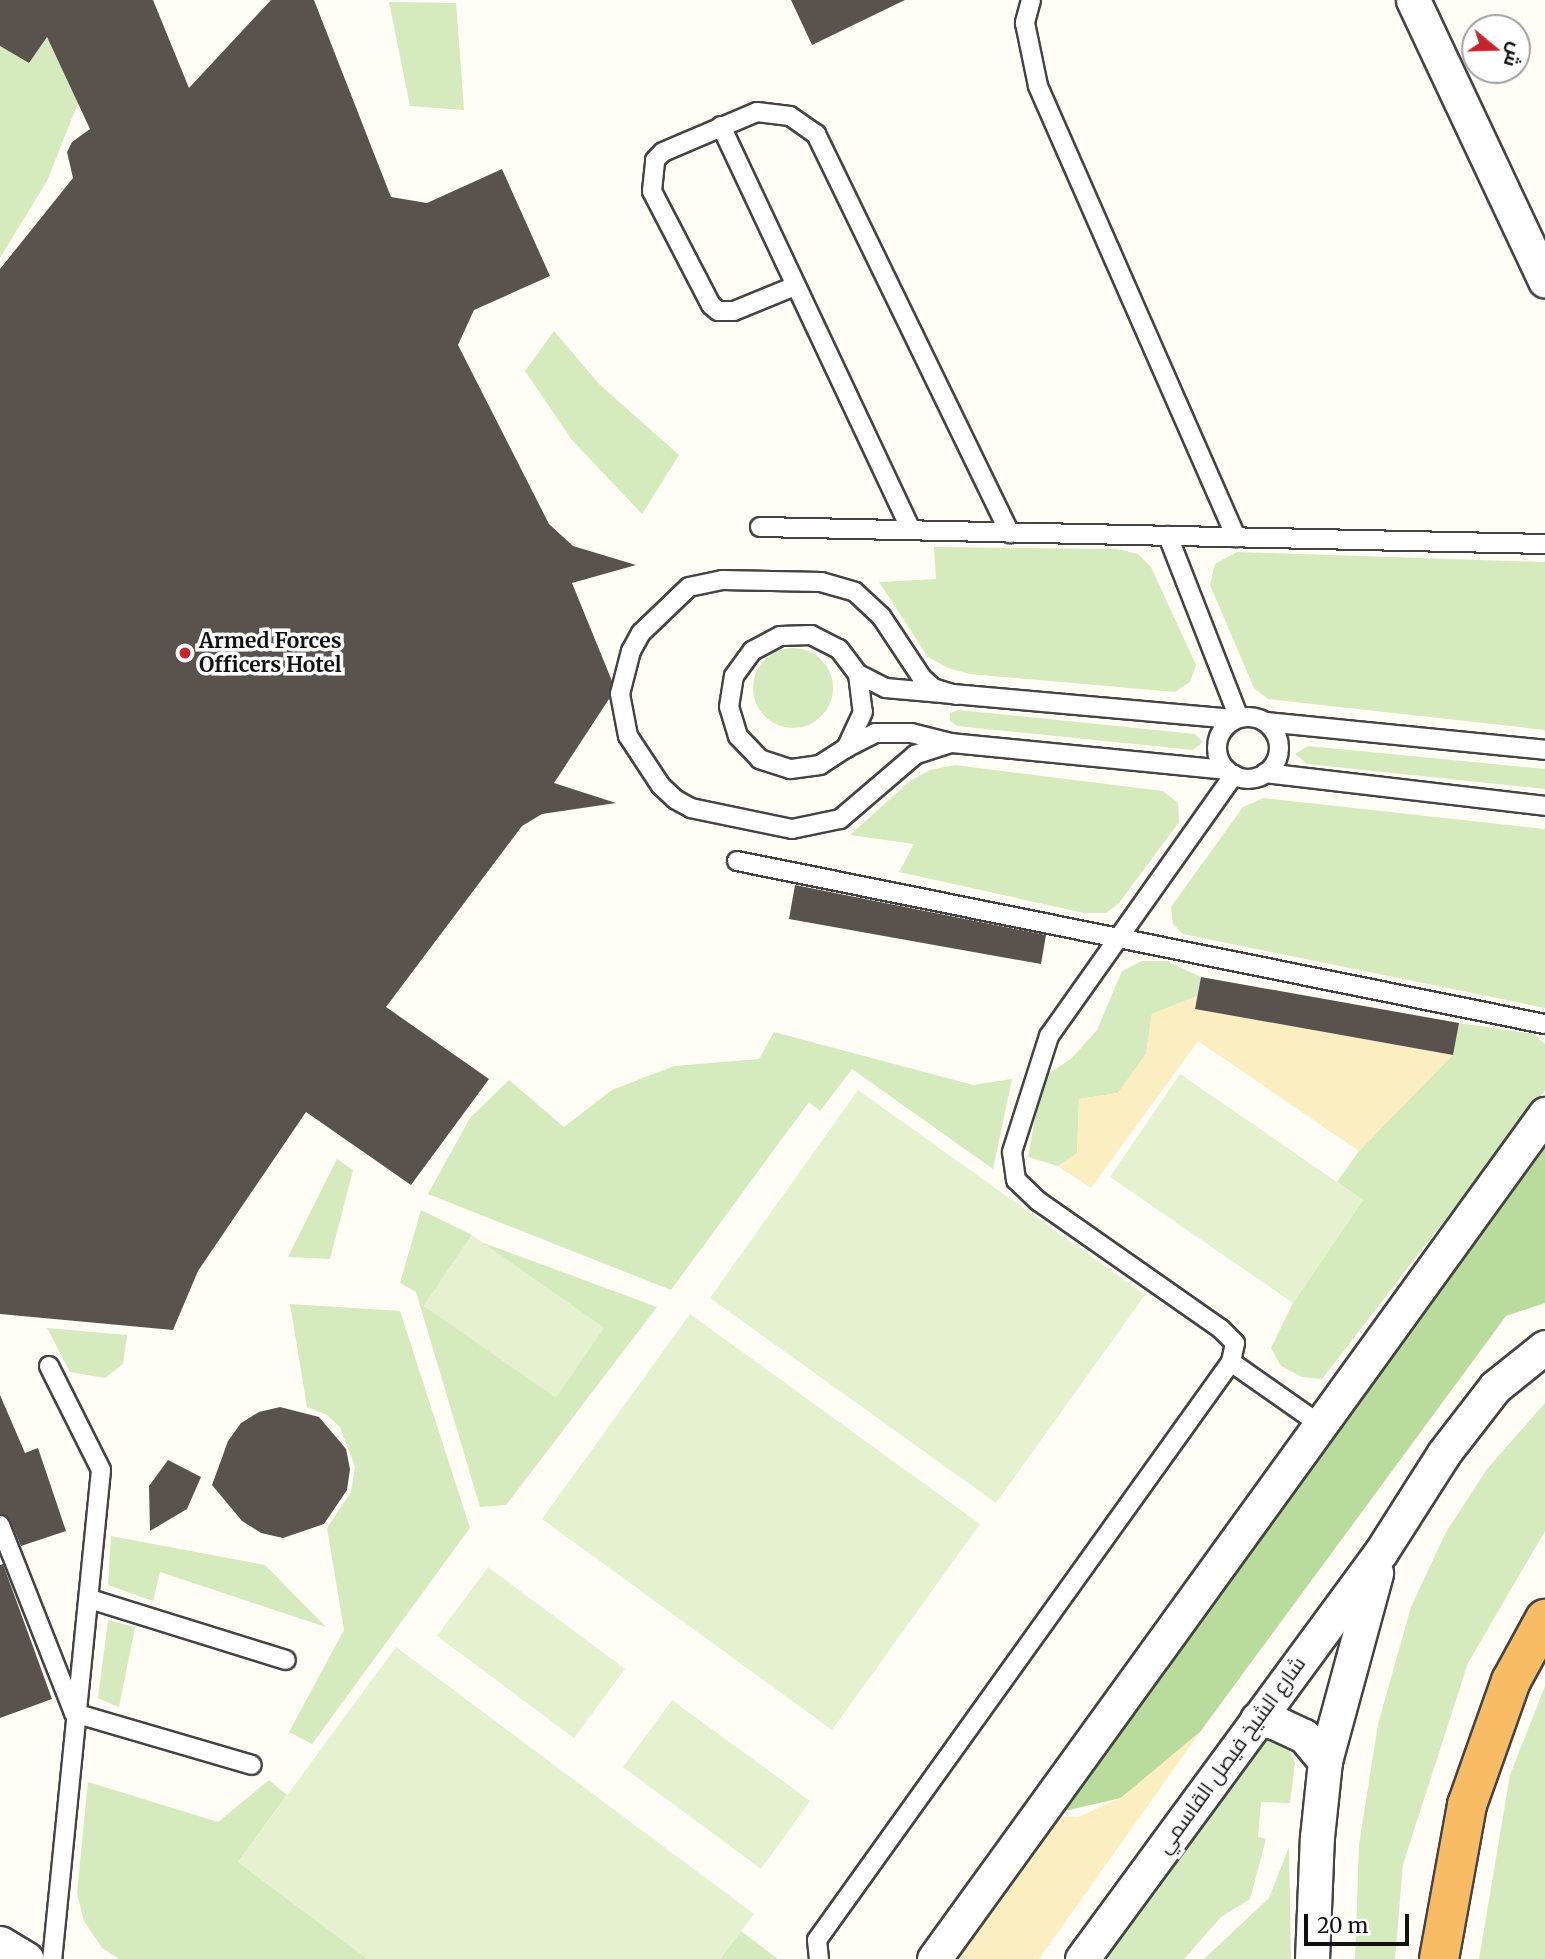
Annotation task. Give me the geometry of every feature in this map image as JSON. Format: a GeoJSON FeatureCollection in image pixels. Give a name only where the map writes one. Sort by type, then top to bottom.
{"type":"FeatureCollection","features":[{"type":"Feature","properties":{"kind":"highway"},"geometry":{"type":"LineString","coordinates":[[1439,1959],[1467,1805],[1511,1681],[1545,1619]]}},
{"type":"Feature","properties":{"kind":"street"},"geometry":{"type":"LineString","coordinates":[[1413,0],[1545,280]]}},
{"type":"Feature","properties":{"kind":"street"},"geometry":{"type":"LineString","coordinates":[[934,1959],[1545,1114]]}},
{"type":"Feature","properties":{"kind":"street","name":"شارع الشيخ فيصل القاسمي"},"geometry":{"type":"LineString","coordinates":[[1082,1959],[1381,1552],[1444,1453],[1495,1387],[1545,1347]]}},
{"type":"Feature","properties":{"kind":"street","name":"شارع الشيخ فيصل القاسمي"},"geometry":{"type":"LineString","coordinates":[[1312,1959],[1317,1837],[1325,1761],[1381,1552]]}},
{"type":"Feature","properties":{"kind":"street"},"geometry":{"type":"LineString","coordinates":[[1257,1719],[1282,1724],[1304,1736],[1325,1761]]}},
{"type":"Feature","properties":{"kind":"street"},"geometry":{"type":"LineString","coordinates":[[0,1943],[27,1959]]}},
{"type":"Feature","properties":{"kind":"lane"},"geometry":{"type":"LineString","coordinates":[[1031,0],[1025,23],[1038,86],[1236,537]]}},
{"type":"Feature","properties":{"kind":"lane"},"geometry":{"type":"LineString","coordinates":[[795,286],[734,311],[718,311],[707,298],[652,191],[651,170],[663,152],[757,112],[790,116],[816,134],[1010,533]]}},
{"type":"Feature","properties":{"kind":"lane"},"geometry":{"type":"LineString","coordinates":[[721,126],[911,530]]}},
{"type":"Feature","properties":{"kind":"lane"},"geometry":{"type":"LineString","coordinates":[[760,527],[1545,544]]}},
{"type":"Feature","properties":{"kind":"lane"},"geometry":{"type":"LineString","coordinates":[[1168,536],[1237,719]]}},
{"type":"Feature","properties":{"kind":"lane"},"geometry":{"type":"LineString","coordinates":[[951,743],[915,755],[840,819],[792,829],[691,808],[675,799],[661,786],[628,736],[620,694],[631,652],[649,625],[690,587],[722,580],[821,582],[855,592],[881,617],[922,678],[933,688],[956,695]]}},
{"type":"Feature","properties":{"kind":"lane"},"geometry":{"type":"LineString","coordinates":[[1545,750],[886,688],[858,674],[839,649],[811,635],[780,636],[752,651],[734,676],[731,696],[738,736],[760,759],[800,768],[820,765],[875,733],[911,733],[951,743],[1231,773],[1250,779],[1265,774],[1545,806]]}},
{"type":"Feature","properties":{"kind":"lane"},"geometry":{"type":"LineString","coordinates":[[846,748],[863,712],[858,674]]}},
{"type":"Feature","properties":{"kind":"lane"},"geometry":{"type":"LineString","coordinates":[[1231,773],[1217,747],[1223,731],[1237,719]]}},
{"type":"Feature","properties":{"kind":"lane"},"geometry":{"type":"LineString","coordinates":[[1265,774],[1279,752],[1277,735],[1266,722]]}},
{"type":"Feature","properties":{"kind":"lane"},"geometry":{"type":"LineString","coordinates":[[819,1959],[817,1940],[1231,1362],[1235,1343],[1221,1329],[1038,1201],[1016,1180],[1012,1152],[1049,1036],[1231,773]]}},
{"type":"Feature","properties":{"kind":"lane"},"geometry":{"type":"LineString","coordinates":[[737,860],[1545,1024]]}},
{"type":"Feature","properties":{"kind":"lane"},"geometry":{"type":"LineString","coordinates":[[1231,1362],[1321,1425]]}},
{"type":"Feature","properties":{"kind":"lane"},"geometry":{"type":"LineString","coordinates":[[49,1366],[101,1470],[90,1599],[74,1713],[52,1959]]}},
{"type":"Feature","properties":{"kind":"lane"},"geometry":{"type":"LineString","coordinates":[[0,1525],[74,1713]]}},
{"type":"Feature","properties":{"kind":"lane"},"geometry":{"type":"LineString","coordinates":[[90,1599],[286,1660]]}},
{"type":"Feature","properties":{"kind":"lane"},"geometry":{"type":"LineString","coordinates":[[74,1713],[252,1765]]}},
{"type":"Feature","properties":{"kind":"green space"},"geometry":{"type":"Polygon","coordinates":[[[389,2],[456,3],[464,110],[410,106],[389,2]]]}},
{"type":"Feature","properties":{"kind":"green space"},"geometry":{"type":"Polygon","coordinates":[[[47,37],[78,103],[47,181],[0,258],[0,46],[29,63],[47,37]]]}},
{"type":"Feature","properties":{"kind":"green space"},"geometry":{"type":"Polygon","coordinates":[[[554,331],[599,384],[679,455],[642,514],[572,440],[525,371],[554,331]]]}},
{"type":"Feature","properties":{"kind":"green space"},"geometry":{"type":"Polygon","coordinates":[[[934,547],[1117,549],[1138,554],[1151,567],[1196,665],[1190,682],[1175,692],[970,674],[948,668],[928,657],[879,582],[936,579],[934,547]]]}},
{"type":"Feature","properties":{"kind":"green space"},"geometry":{"type":"Polygon","coordinates":[[[1237,552],[1545,562],[1545,730],[1268,699],[1254,688],[1210,585],[1215,564],[1237,552]]]}},
{"type":"Feature","properties":{"kind":"green space"},"geometry":{"type":"Polygon","coordinates":[[[793,648],[808,651],[821,660],[830,673],[833,688],[830,703],[821,716],[808,725],[793,728],[778,725],[765,716],[756,703],[753,688],[756,673],[765,660],[778,651],[793,648]]]}},
{"type":"Feature","properties":{"kind":"green space"},"geometry":{"type":"Polygon","coordinates":[[[958,710],[1195,734],[1203,742],[1193,750],[957,726],[950,721],[950,713],[958,710]]]}},
{"type":"Feature","properties":{"kind":"green space"},"geometry":{"type":"Polygon","coordinates":[[[1308,746],[1545,769],[1545,789],[1307,764],[1295,754],[1308,746]]]}},
{"type":"Feature","properties":{"kind":"green space"},"geometry":{"type":"Polygon","coordinates":[[[955,765],[1163,791],[1178,803],[1179,822],[1119,903],[1106,913],[1084,913],[899,872],[914,844],[850,835],[910,781],[930,770],[955,765]]]}},
{"type":"Feature","properties":{"kind":"green space"},"geometry":{"type":"Polygon","coordinates":[[[1263,798],[1545,829],[1545,1008],[1183,934],[1173,924],[1171,907],[1243,807],[1263,798]]]}},
{"type":"Feature","properties":{"kind":"green space"},"geometry":{"type":"Polygon","coordinates":[[[1142,961],[1167,961],[1201,977],[1197,996],[1152,1014],[1146,1054],[1118,1093],[1079,1099],[1077,1154],[1058,1166],[1028,1157],[1042,1078],[1072,1058],[1097,1030],[1122,971],[1142,961]]]}},
{"type":"Feature","properties":{"kind":"green space"},"geometry":{"type":"Polygon","coordinates":[[[1459,1023],[1534,1034],[1545,1044],[1545,1090],[1322,1379],[1302,1377],[1281,1366],[1271,1348],[1293,1303],[1363,1200],[1337,1182],[1359,1151],[1452,1055],[1459,1023]]]}},
{"type":"Feature","properties":{"kind":"green space"},"geometry":{"type":"Polygon","coordinates":[[[774,1032],[973,1085],[1012,1079],[993,1169],[852,1069],[820,1111],[809,1102],[671,1290],[428,1194],[470,1118],[509,1080],[564,1127],[612,1090],[674,1066],[759,1059],[774,1032]]]}},
{"type":"Feature","properties":{"kind":"green space"},"geometry":{"type":"Polygon","coordinates":[[[1180,1074],[1363,1200],[1293,1303],[1110,1177],[1180,1074]]]}},
{"type":"Feature","properties":{"kind":"green space"},"geometry":{"type":"Polygon","coordinates":[[[858,1090],[1145,1295],[996,1503],[710,1298],[858,1090]]]}},
{"type":"Feature","properties":{"kind":"green space"},"geometry":{"type":"Polygon","coordinates":[[[1545,1148],[1545,1303],[1506,1316],[1200,1732],[1121,1798],[1060,1812],[1545,1148]]]}},
{"type":"Feature","properties":{"kind":"green space"},"geometry":{"type":"Polygon","coordinates":[[[337,1159],[353,1170],[330,1259],[288,1257],[337,1159]]]}},
{"type":"Feature","properties":{"kind":"green space"},"geometry":{"type":"Polygon","coordinates":[[[421,1210],[472,1235],[424,1306],[604,1328],[481,1242],[657,1307],[506,1505],[480,1507],[416,1292],[400,1283],[421,1210]]]}},
{"type":"Feature","properties":{"kind":"green space"},"geometry":{"type":"Polygon","coordinates":[[[472,1235],[604,1328],[556,1398],[424,1306],[472,1235]]]}},
{"type":"Feature","properties":{"kind":"green space"},"geometry":{"type":"Polygon","coordinates":[[[290,1304],[400,1311],[470,1528],[312,1744],[289,1732],[344,1630],[327,1528],[351,1492],[355,1467],[340,1427],[327,1415],[307,1407],[290,1304]]]}},
{"type":"Feature","properties":{"kind":"green space"},"geometry":{"type":"Polygon","coordinates":[[[690,1314],[980,1524],[832,1730],[542,1519],[690,1314]]]}},
{"type":"Feature","properties":{"kind":"green space"},"geometry":{"type":"Polygon","coordinates":[[[47,1328],[127,1335],[123,1364],[105,1378],[70,1372],[47,1328]]]}},
{"type":"Feature","properties":{"kind":"green space"},"geometry":{"type":"Polygon","coordinates":[[[1545,1403],[1545,1531],[1468,1663],[1403,1864],[1395,1959],[1355,1959],[1359,1845],[1378,1724],[1411,1607],[1446,1532],[1487,1469],[1545,1403]]]}},
{"type":"Feature","properties":{"kind":"green space"},"geometry":{"type":"Polygon","coordinates":[[[111,1536],[265,1565],[326,1627],[160,1572],[153,1601],[108,1585],[111,1536]]]}},
{"type":"Feature","properties":{"kind":"green space"},"geometry":{"type":"Polygon","coordinates":[[[488,1567],[625,1669],[574,1738],[437,1636],[488,1567]]]}},
{"type":"Feature","properties":{"kind":"green space"},"geometry":{"type":"Polygon","coordinates":[[[108,1620],[135,1627],[119,1707],[98,1698],[108,1620]]]}},
{"type":"Feature","properties":{"kind":"green space"},"geometry":{"type":"Polygon","coordinates":[[[396,1647],[754,1914],[720,1959],[368,1959],[238,1862],[396,1647]]]}},
{"type":"Feature","properties":{"kind":"green space"},"geometry":{"type":"Polygon","coordinates":[[[1545,1686],[1545,1959],[1479,1959],[1510,1775],[1545,1686]]]}},
{"type":"Feature","properties":{"kind":"green space"},"geometry":{"type":"Polygon","coordinates":[[[672,1700],[810,1801],[761,1869],[623,1767],[672,1700]]]}},
{"type":"Feature","properties":{"kind":"green space"},"geometry":{"type":"Polygon","coordinates":[[[1275,1738],[1288,1746],[1295,1763],[1290,1803],[1261,1802],[1258,1837],[1266,1839],[1250,1899],[1221,1917],[1184,1959],[1095,1959],[1258,1743],[1275,1738]]]}},
{"type":"Feature","properties":{"kind":"green space"},"geometry":{"type":"Polygon","coordinates":[[[269,1780],[287,1795],[238,1862],[368,1959],[119,1959],[102,1948],[84,1921],[77,1893],[88,1782],[218,1822],[269,1780]]]}},
{"type":"Feature","properties":{"kind":"green space"},"geometry":{"type":"Polygon","coordinates":[[[1289,1847],[1291,1959],[1204,1959],[1269,1898],[1289,1847]]]}},
{"type":"Feature","properties":{"kind":"green space"},"geometry":{"type":"Polygon","coordinates":[[[741,1931],[778,1959],[720,1959],[741,1931]]]}},
{"type":"Feature","properties":{"kind":"sand"},"geometry":{"type":"Polygon","coordinates":[[[1197,996],[1195,1009],[1453,1055],[1359,1151],[1198,1041],[1091,1188],[1058,1166],[1077,1153],[1079,1099],[1118,1093],[1146,1054],[1152,1014],[1197,996]]]}},
{"type":"Feature","properties":{"kind":"sand"},"geometry":{"type":"Polygon","coordinates":[[[1200,1732],[1039,1959],[948,1959],[1052,1816],[1078,1817],[1121,1798],[1200,1732]]]}},
{"type":"Feature","properties":{"kind":"building"},"geometry":{"type":"Polygon","coordinates":[[[0,0],[153,0],[189,88],[271,0],[314,0],[391,197],[427,203],[502,169],[550,276],[474,310],[458,345],[549,524],[573,546],[636,565],[572,583],[612,681],[609,699],[554,783],[616,803],[542,814],[522,826],[386,1007],[489,1079],[411,1185],[306,1112],[198,1271],[173,1330],[0,1314],[0,269],[73,178],[67,152],[72,142],[90,129],[47,37],[29,63],[0,46],[0,0]]]}},
{"type":"Feature","properties":{"kind":"building"},"geometry":{"type":"Polygon","coordinates":[[[791,0],[905,0],[812,45],[791,0]]]}},
{"type":"Feature","properties":{"kind":"building"},"geometry":{"type":"Polygon","coordinates":[[[795,885],[1046,935],[1041,964],[789,919],[795,885]]]}},
{"type":"Feature","properties":{"kind":"building"},"geometry":{"type":"Polygon","coordinates":[[[1201,977],[1459,1023],[1453,1055],[1195,1009],[1201,977]]]}},
{"type":"Feature","properties":{"kind":"building"},"geometry":{"type":"Polygon","coordinates":[[[0,1395],[25,1453],[38,1448],[66,1531],[21,1546],[10,1520],[0,1514],[0,1395]]]}},
{"type":"Feature","properties":{"kind":"building"},"geometry":{"type":"Polygon","coordinates":[[[280,1407],[319,1417],[346,1449],[350,1469],[347,1490],[324,1524],[283,1538],[261,1533],[242,1521],[212,1485],[228,1441],[241,1423],[259,1412],[280,1407]]]}},
{"type":"Feature","properties":{"kind":"building"},"geometry":{"type":"Polygon","coordinates":[[[168,1460],[201,1477],[187,1509],[150,1531],[149,1486],[168,1460]]]}},
{"type":"Feature","properties":{"kind":"building"},"geometry":{"type":"Polygon","coordinates":[[[3,1564],[52,1699],[0,1718],[0,1565],[3,1564]]]}},
{"type":"Feature","properties":{"kind":"place","name":"Armed Forces Officers Hotel"},"geometry":{"type":"Point","coordinates":[185,653]}}]}
